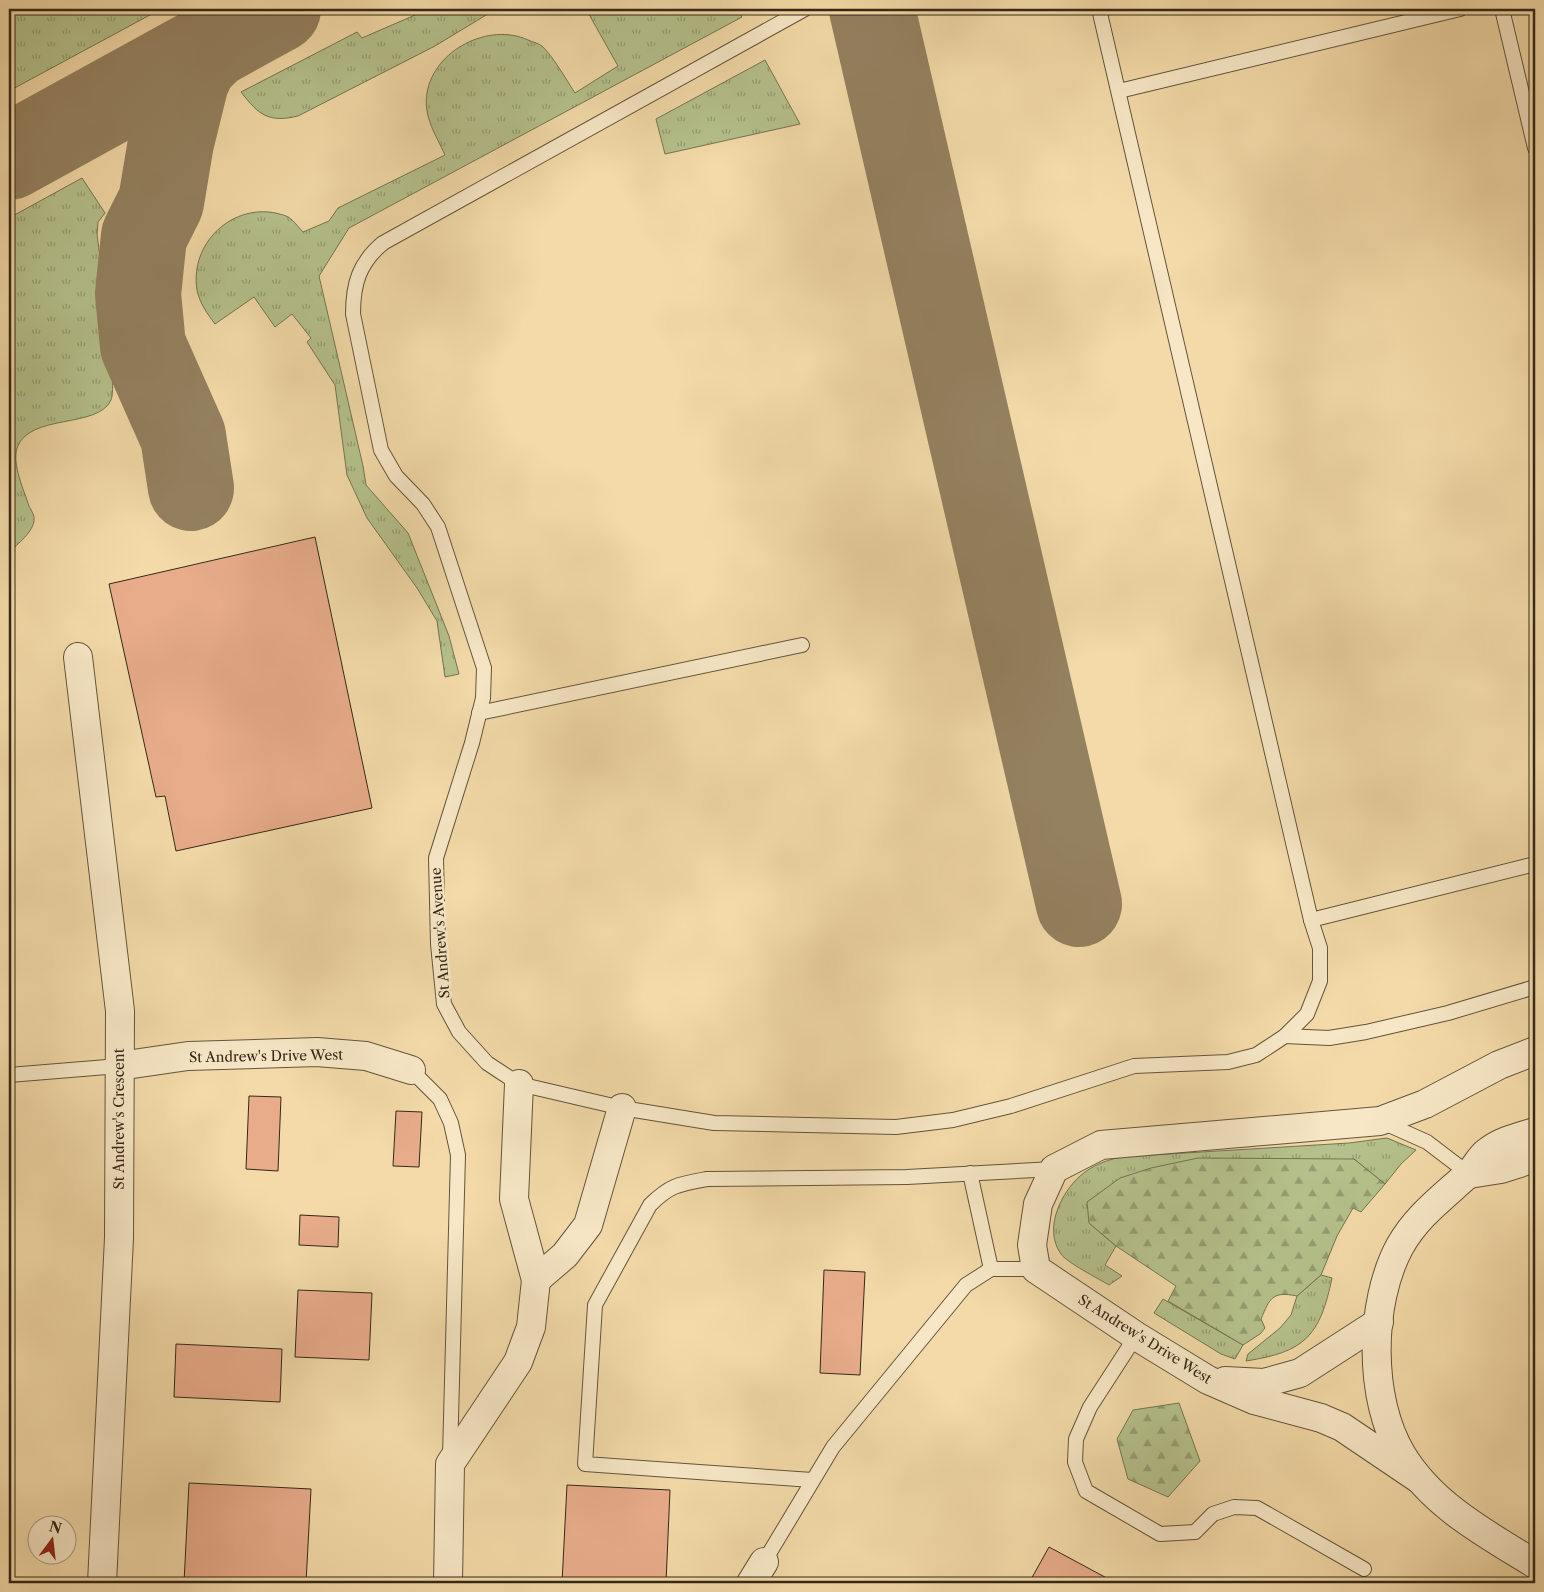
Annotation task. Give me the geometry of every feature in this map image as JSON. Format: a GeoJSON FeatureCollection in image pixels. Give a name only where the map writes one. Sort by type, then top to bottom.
{"type":"FeatureCollection","features":[{"type":"Feature","properties":{"kind":"street","name":"St Andrew's Crescent"},"geometry":{"type":"LineString","coordinates":[[78,657],[120,1011],[119,1238],[102,1583]]}},
{"type":"Feature","properties":{"kind":"street"},"geometry":{"type":"LineString","coordinates":[[1036,1269],[1032,1244],[1038,1204],[1054,1169],[1101,1145],[1380,1121],[1425,1104],[1499,1065],[1535,1051]]}},
{"type":"Feature","properties":{"kind":"street","name":"St Andrew's Drive West"},"geometry":{"type":"LineString","coordinates":[[119,1066],[188,1056],[317,1052],[366,1056],[411,1070]]}},
{"type":"Feature","properties":{"kind":"street"},"geometry":{"type":"LineString","coordinates":[[448,1583],[450,1464],[518,1362],[531,1327],[536,1280],[514,1199],[518,1084]]}},
{"type":"Feature","properties":{"kind":"street"},"geometry":{"type":"LineString","coordinates":[[536,1280],[565,1256],[588,1225],[622,1108]]}},
{"type":"Feature","properties":{"kind":"street","name":"St Andrew's Drive West"},"geometry":{"type":"LineString","coordinates":[[1419,1479],[1393,1439],[1376,1369],[1379,1322],[1389,1274],[1400,1246],[1421,1216],[1445,1193],[1469,1174],[1486,1153],[1504,1141],[1535,1132]]}},
{"type":"Feature","properties":{"kind":"street"},"geometry":{"type":"LineString","coordinates":[[1469,1174],[1501,1169],[1535,1158]]}},
{"type":"Feature","properties":{"kind":"street","name":"St Andrew's Drive West"},"geometry":{"type":"LineString","coordinates":[[1036,1269],[1136,1336],[1208,1380],[1254,1400],[1321,1418],[1342,1427],[1419,1479],[1436,1496],[1477,1528],[1535,1564]]}},
{"type":"Feature","properties":{"kind":"street"},"geometry":{"type":"LineString","coordinates":[[1208,1380],[1264,1382],[1300,1373],[1379,1322]]}},
{"type":"Feature","properties":{"kind":"lane","name":"St Andrew's Avenue"},"geometry":{"type":"LineString","coordinates":[[518,1084],[487,1063],[459,1032],[444,1004],[438,944],[436,858],[479,714],[483,698],[484,668],[438,527],[423,504],[396,476],[381,450],[353,314],[353,292],[360,268],[370,254],[383,244],[805,9]]}},
{"type":"Feature","properties":{"kind":"lane"},"geometry":{"type":"LineString","coordinates":[[518,1084],[622,1108],[714,1123],[896,1127],[953,1120],[1011,1106],[1134,1066],[1228,1062],[1256,1055],[1285,1036],[1307,1014],[1320,981],[1320,948],[1311,920],[1099,9]]}},
{"type":"Feature","properties":{"kind":"lane"},"geometry":{"type":"LineString","coordinates":[[1119,91],[1460,9]]}},
{"type":"Feature","properties":{"kind":"lane"},"geometry":{"type":"LineString","coordinates":[[1502,9],[1535,148]]}},
{"type":"Feature","properties":{"kind":"lane"},"geometry":{"type":"LineString","coordinates":[[479,714],[802,645]]}},
{"type":"Feature","properties":{"kind":"lane"},"geometry":{"type":"LineString","coordinates":[[1311,920],[1535,864]]}},
{"type":"Feature","properties":{"kind":"lane"},"geometry":{"type":"LineString","coordinates":[[1285,1036],[1329,1038],[1366,1032],[1448,1013],[1535,986]]}},
{"type":"Feature","properties":{"kind":"lane"},"geometry":{"type":"LineString","coordinates":[[9,1074],[119,1066]]}},
{"type":"Feature","properties":{"kind":"lane"},"geometry":{"type":"LineString","coordinates":[[411,1070],[440,1099],[451,1123],[458,1155],[450,1464]]}},
{"type":"Feature","properties":{"kind":"lane"},"geometry":{"type":"LineString","coordinates":[[1380,1121],[1427,1142],[1469,1174]]}},
{"type":"Feature","properties":{"kind":"lane"},"geometry":{"type":"LineString","coordinates":[[812,1480],[585,1464],[595,1305],[650,1205],[662,1192],[676,1184],[706,1180],[907,1177],[1054,1169]]}},
{"type":"Feature","properties":{"kind":"lane"},"geometry":{"type":"LineString","coordinates":[[970,1173],[991,1269]]}},
{"type":"Feature","properties":{"kind":"lane"},"geometry":{"type":"LineString","coordinates":[[757,1572],[833,1447],[966,1286],[991,1269],[1036,1269]]}},
{"type":"Feature","properties":{"kind":"lane"},"geometry":{"type":"LineString","coordinates":[[1136,1336],[1090,1407],[1076,1439],[1074,1462],[1086,1491],[1160,1534],[1195,1532],[1213,1514],[1234,1506],[1257,1508],[1364,1569]]}},
{"type":"Feature","properties":{"kind":"green space"},"geometry":{"type":"Polygon","coordinates":[[[9,9],[161,9],[9,91],[9,9]]]}},
{"type":"Feature","properties":{"kind":"green space"},"geometry":{"type":"Polygon","coordinates":[[[429,9],[496,9],[435,46],[298,116],[272,118],[259,112],[241,92],[357,32],[362,38],[429,9]]]}},
{"type":"Feature","properties":{"kind":"green space"},"geometry":{"type":"Polygon","coordinates":[[[586,9],[737,9],[742,17],[349,228],[319,276],[366,485],[408,533],[449,636],[459,674],[445,677],[437,621],[417,588],[367,518],[347,475],[335,385],[307,342],[311,338],[292,314],[275,327],[254,297],[215,324],[198,295],[197,272],[201,255],[209,240],[220,228],[235,218],[251,213],[268,212],[288,217],[303,232],[329,221],[338,208],[445,155],[429,118],[426,102],[427,93],[432,78],[440,64],[466,44],[481,38],[513,35],[539,44],[560,69],[575,93],[618,66],[586,9]]]}},
{"type":"Feature","properties":{"kind":"green space"},"geometry":{"type":"Polygon","coordinates":[[[765,60],[800,124],[665,154],[656,119],[765,60]]]}},
{"type":"Feature","properties":{"kind":"green space"},"geometry":{"type":"Polygon","coordinates":[[[82,178],[105,213],[98,222],[97,234],[105,294],[113,390],[111,400],[104,409],[93,415],[49,425],[35,430],[24,437],[17,448],[16,462],[19,477],[34,520],[28,533],[9,552],[9,218],[82,178]]]}},
{"type":"Feature","properties":{"kind":"green space"},"geometry":{"type":"Polygon","coordinates":[[[1387,1138],[1416,1150],[1401,1164],[1385,1184],[1354,1159],[1089,1223],[1116,1246],[1105,1265],[1122,1276],[1109,1285],[1069,1261],[1061,1254],[1056,1244],[1054,1221],[1069,1188],[1085,1172],[1111,1159],[1349,1143],[1387,1138]]]}},
{"type":"Feature","properties":{"kind":"green space"},"geometry":{"type":"Polygon","coordinates":[[[1198,1158],[1354,1159],[1385,1184],[1361,1212],[1353,1208],[1337,1236],[1321,1275],[1297,1296],[1282,1295],[1273,1298],[1261,1319],[1265,1328],[1260,1334],[1243,1345],[1168,1301],[1176,1286],[1116,1246],[1089,1223],[1087,1202],[1120,1178],[1151,1168],[1198,1158]]]}},
{"type":"Feature","properties":{"kind":"green space"},"geometry":{"type":"Polygon","coordinates":[[[1321,1275],[1332,1278],[1322,1314],[1307,1338],[1283,1352],[1246,1361],[1248,1354],[1280,1328],[1291,1315],[1297,1296],[1321,1275]]]}},
{"type":"Feature","properties":{"kind":"green space"},"geometry":{"type":"Polygon","coordinates":[[[1163,1299],[1243,1345],[1235,1359],[1221,1354],[1154,1313],[1163,1299]]]}},
{"type":"Feature","properties":{"kind":"green space"},"geometry":{"type":"Polygon","coordinates":[[[1179,1403],[1200,1461],[1168,1497],[1128,1479],[1117,1439],[1133,1410],[1179,1403]]]}},
{"type":"Feature","properties":{"kind":"building"},"geometry":{"type":"Polygon","coordinates":[[[1528,9],[1535,9],[1535,42],[1528,9]]]}},
{"type":"Feature","properties":{"kind":"building"},"geometry":{"type":"Polygon","coordinates":[[[315,537],[372,808],[176,851],[165,796],[156,797],[109,584],[315,537]]]}},
{"type":"Feature","properties":{"kind":"building"},"geometry":{"type":"Polygon","coordinates":[[[249,1096],[281,1097],[278,1171],[246,1169],[249,1096]]]}},
{"type":"Feature","properties":{"kind":"building"},"geometry":{"type":"Polygon","coordinates":[[[396,1111],[422,1112],[419,1167],[393,1166],[396,1111]]]}},
{"type":"Feature","properties":{"kind":"building"},"geometry":{"type":"Polygon","coordinates":[[[300,1215],[339,1217],[338,1247],[299,1245],[300,1215]]]}},
{"type":"Feature","properties":{"kind":"building"},"geometry":{"type":"Polygon","coordinates":[[[824,1270],[865,1272],[860,1375],[820,1373],[824,1270]]]}},
{"type":"Feature","properties":{"kind":"building"},"geometry":{"type":"Polygon","coordinates":[[[298,1290],[372,1293],[369,1360],[295,1357],[298,1290]]]}},
{"type":"Feature","properties":{"kind":"building"},"geometry":{"type":"Polygon","coordinates":[[[176,1344],[282,1349],[280,1402],[174,1397],[176,1344]]]}},
{"type":"Feature","properties":{"kind":"building"},"geometry":{"type":"Polygon","coordinates":[[[189,1483],[311,1489],[306,1583],[184,1583],[189,1483]]]}},
{"type":"Feature","properties":{"kind":"building"},"geometry":{"type":"Polygon","coordinates":[[[567,1485],[670,1490],[666,1583],[562,1583],[567,1485]]]}},
{"type":"Feature","properties":{"kind":"building"},"geometry":{"type":"Polygon","coordinates":[[[1049,1547],[1116,1583],[1029,1583],[1049,1547]]]}},
{"type":"Feature","properties":{"kind":"taxiway"},"geometry":{"type":"LineString","coordinates":[[9,157],[278,9]]}},
{"type":"Feature","properties":{"kind":"taxiway"},"geometry":{"type":"LineString","coordinates":[[872,9],[1079,904]]}},
{"type":"Feature","properties":{"kind":"taxiway"},"geometry":{"type":"LineString","coordinates":[[191,488],[183,436],[143,346],[138,294],[144,236],[161,202],[171,142],[186,81],[194,63],[213,44]]}}]}
